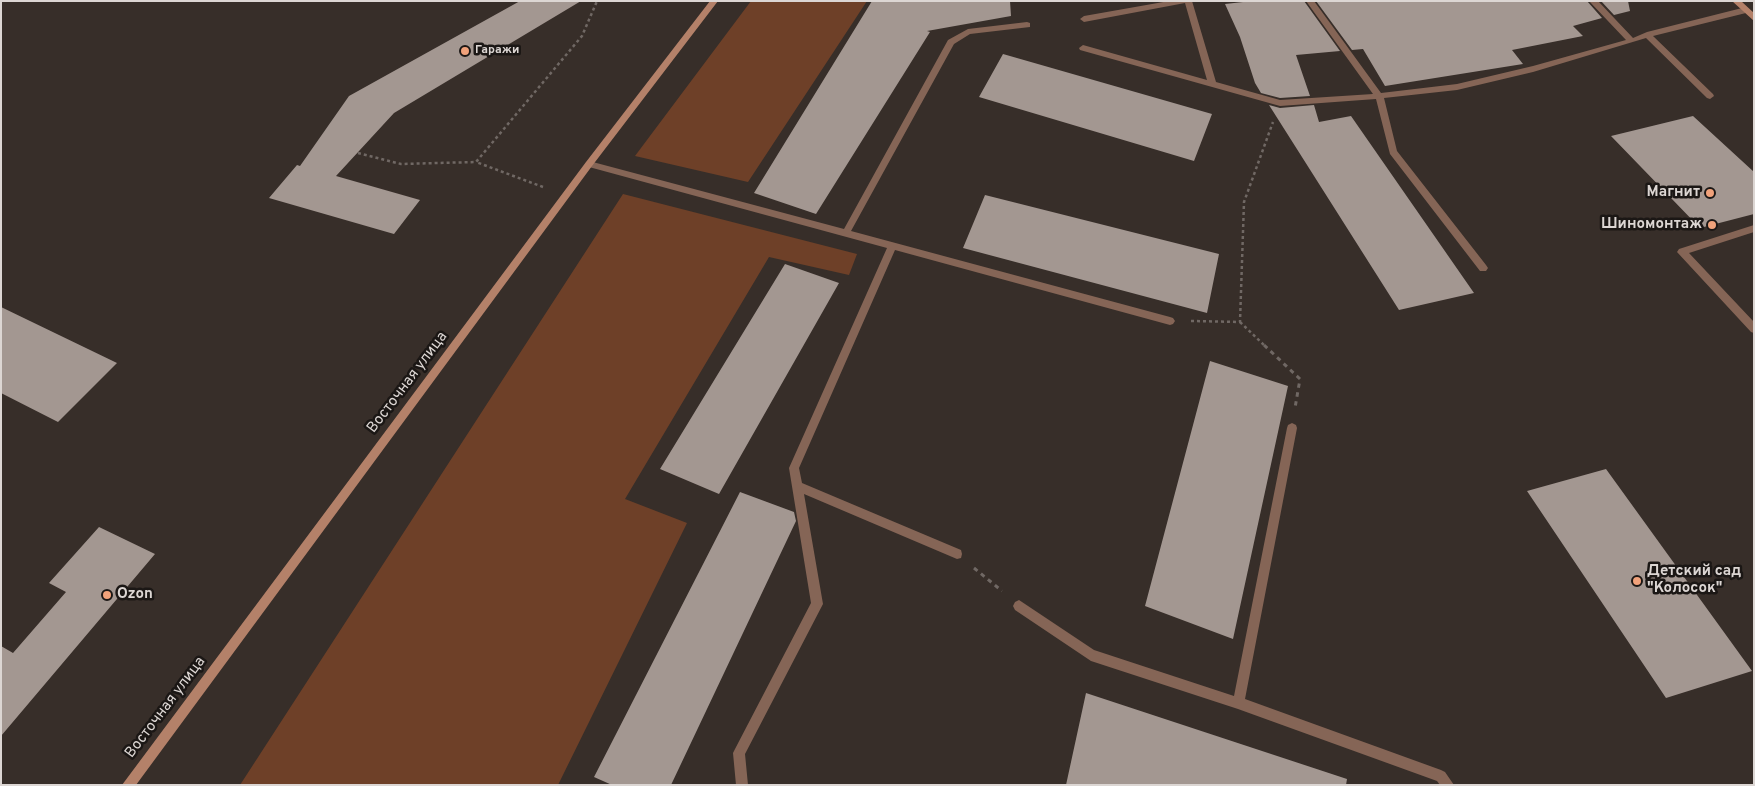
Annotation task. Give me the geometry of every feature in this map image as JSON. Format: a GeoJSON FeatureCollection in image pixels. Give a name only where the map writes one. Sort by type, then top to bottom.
{"type":"FeatureCollection","features":[{"type":"Feature","properties":{"kind":"main road","name":"Восточная улица"},"geometry":{"type":"LineString","coordinates":[[128,785],[565,196],[714,1]]}},
{"type":"Feature","properties":{"kind":"main road"},"geometry":{"type":"LineString","coordinates":[[1736,1],[1754,18]]}},
{"type":"Feature","properties":{"kind":"lane"},"geometry":{"type":"LineString","coordinates":[[1084,19],[1186,1],[1212,83]]}},
{"type":"Feature","properties":{"kind":"lane"},"geometry":{"type":"LineString","coordinates":[[1310,1],[1379,96],[1393,152],[1483,268]]}},
{"type":"Feature","properties":{"kind":"lane"},"geometry":{"type":"LineString","coordinates":[[1593,1],[1632,42]]}},
{"type":"Feature","properties":{"kind":"lane"},"geometry":{"type":"LineString","coordinates":[[1083,48],[1280,103],[1379,96],[1457,86],[1533,69],[1632,42],[1647,35],[1746,10]]}},
{"type":"Feature","properties":{"kind":"lane"},"geometry":{"type":"LineString","coordinates":[[846,233],[951,42],[968,32],[1027,25]]}},
{"type":"Feature","properties":{"kind":"lane"},"geometry":{"type":"LineString","coordinates":[[1647,35],[1710,96]]}},
{"type":"Feature","properties":{"kind":"lane"},"geometry":{"type":"LineString","coordinates":[[589,164],[1170,321]]}},
{"type":"Feature","properties":{"kind":"lane"},"geometry":{"type":"LineString","coordinates":[[1754,228],[1682,252],[1754,329]]}},
{"type":"Feature","properties":{"kind":"lane"},"geometry":{"type":"LineString","coordinates":[[742,785],[739,752],[817,604],[794,468],[892,246]]}},
{"type":"Feature","properties":{"kind":"lane"},"geometry":{"type":"LineString","coordinates":[[1238,703],[1292,428]]}},
{"type":"Feature","properties":{"kind":"lane"},"geometry":{"type":"LineString","coordinates":[[797,486],[957,554]]}},
{"type":"Feature","properties":{"kind":"lane"},"geometry":{"type":"LineString","coordinates":[[1019,606],[1091,655],[1238,703],[1441,776],[1448,785]]}},
{"type":"Feature","properties":{"kind":"path"},"geometry":{"type":"LineString","coordinates":[[476,162],[582,36],[597,1]]}},
{"type":"Feature","properties":{"kind":"path"},"geometry":{"type":"LineString","coordinates":[[1240,322],[1244,202],[1280,103]]}},
{"type":"Feature","properties":{"kind":"path"},"geometry":{"type":"LineString","coordinates":[[358,153],[401,164],[476,162],[565,196]]}},
{"type":"Feature","properties":{"kind":"path"},"geometry":{"type":"LineString","coordinates":[[1170,321],[1240,322],[1300,379],[1292,428]]}},
{"type":"Feature","properties":{"kind":"path"},"geometry":{"type":"LineString","coordinates":[[957,554],[1019,606]]}},
{"type":"Feature","properties":{"kind":"shaded area"},"geometry":{"type":"Polygon","coordinates":[[[751,1],[867,1],[748,182],[635,156],[751,1]]]}},
{"type":"Feature","properties":{"kind":"shaded area"},"geometry":{"type":"Polygon","coordinates":[[[623,194],[857,254],[849,275],[769,257],[625,499],[687,523],[558,785],[240,785],[623,194]]]}},
{"type":"Feature","properties":{"kind":"building"},"geometry":{"type":"Polygon","coordinates":[[[520,1],[581,1],[394,113],[336,176],[420,200],[394,234],[269,198],[297,165],[300,166],[349,96],[520,1]]]}},
{"type":"Feature","properties":{"kind":"building"},"geometry":{"type":"Polygon","coordinates":[[[872,1],[1010,1],[1011,16],[927,31],[930,32],[816,214],[754,193],[872,1]]]}},
{"type":"Feature","properties":{"kind":"building"},"geometry":{"type":"Polygon","coordinates":[[[1252,1],[1304,1],[1340,51],[1296,55],[1310,96],[1280,98],[1261,93],[1255,83],[1240,37],[1225,4],[1252,1]]]}},
{"type":"Feature","properties":{"kind":"building"},"geometry":{"type":"Polygon","coordinates":[[[1316,1],[1587,1],[1602,18],[1573,26],[1583,36],[1512,50],[1523,64],[1385,86],[1363,49],[1352,50],[1316,1]]]}},
{"type":"Feature","properties":{"kind":"building"},"geometry":{"type":"Polygon","coordinates":[[[1601,1],[1628,1],[1630,11],[1614,15],[1601,1]]]}},
{"type":"Feature","properties":{"kind":"building"},"geometry":{"type":"Polygon","coordinates":[[[1003,54],[1212,114],[1194,161],[979,97],[1003,54]]]}},
{"type":"Feature","properties":{"kind":"building"},"geometry":{"type":"Polygon","coordinates":[[[1269,105],[1280,108],[1314,105],[1319,122],[1351,116],[1474,293],[1399,310],[1269,105]]]}},
{"type":"Feature","properties":{"kind":"building","name":"Магнит"},"geometry":{"type":"Polygon","coordinates":[[[1693,116],[1754,172],[1754,214],[1700,228],[1611,136],[1693,116]]]}},
{"type":"Feature","properties":{"kind":"building"},"geometry":{"type":"Polygon","coordinates":[[[985,195],[1219,254],[1207,313],[963,248],[985,195]]]}},
{"type":"Feature","properties":{"kind":"building"},"geometry":{"type":"Polygon","coordinates":[[[785,264],[839,283],[719,494],[660,469],[785,264]]]}},
{"type":"Feature","properties":{"kind":"building"},"geometry":{"type":"Polygon","coordinates":[[[1,307],[117,363],[58,422],[1,393],[1,307]]]}},
{"type":"Feature","properties":{"kind":"building"},"geometry":{"type":"Polygon","coordinates":[[[1210,361],[1288,386],[1233,639],[1145,606],[1210,361]]]}},
{"type":"Feature","properties":{"kind":"building","name":"Детский сад \"Колосок\""},"geometry":{"type":"Polygon","coordinates":[[[1606,469],[1752,671],[1666,698],[1527,491],[1606,469]]]}},
{"type":"Feature","properties":{"kind":"building"},"geometry":{"type":"Polygon","coordinates":[[[740,492],[794,512],[796,521],[671,785],[612,785],[594,777],[740,492]]]}},
{"type":"Feature","properties":{"kind":"building"},"geometry":{"type":"Polygon","coordinates":[[[99,527],[155,554],[1,736],[1,646],[13,653],[66,592],[49,583],[99,527]]]}},
{"type":"Feature","properties":{"kind":"building"},"geometry":{"type":"Polygon","coordinates":[[[1086,693],[1347,779],[1346,785],[1066,785],[1086,693]]]}},
{"type":"Feature","properties":{"kind":"place","name":"Гаражи"},"geometry":{"type":"Point","coordinates":[465,51]}},
{"type":"Feature","properties":{"kind":"place","name":"Магнит"},"geometry":{"type":"Point","coordinates":[1710,193]}},
{"type":"Feature","properties":{"kind":"place","name":"Шиномонтаж"},"geometry":{"type":"Point","coordinates":[1712,225]}},
{"type":"Feature","properties":{"kind":"place","name":"Детский сад \"Колосок\""},"geometry":{"type":"Point","coordinates":[1637,581]}},
{"type":"Feature","properties":{"kind":"place","name":"Ozon"},"geometry":{"type":"Point","coordinates":[107,595]}}]}
